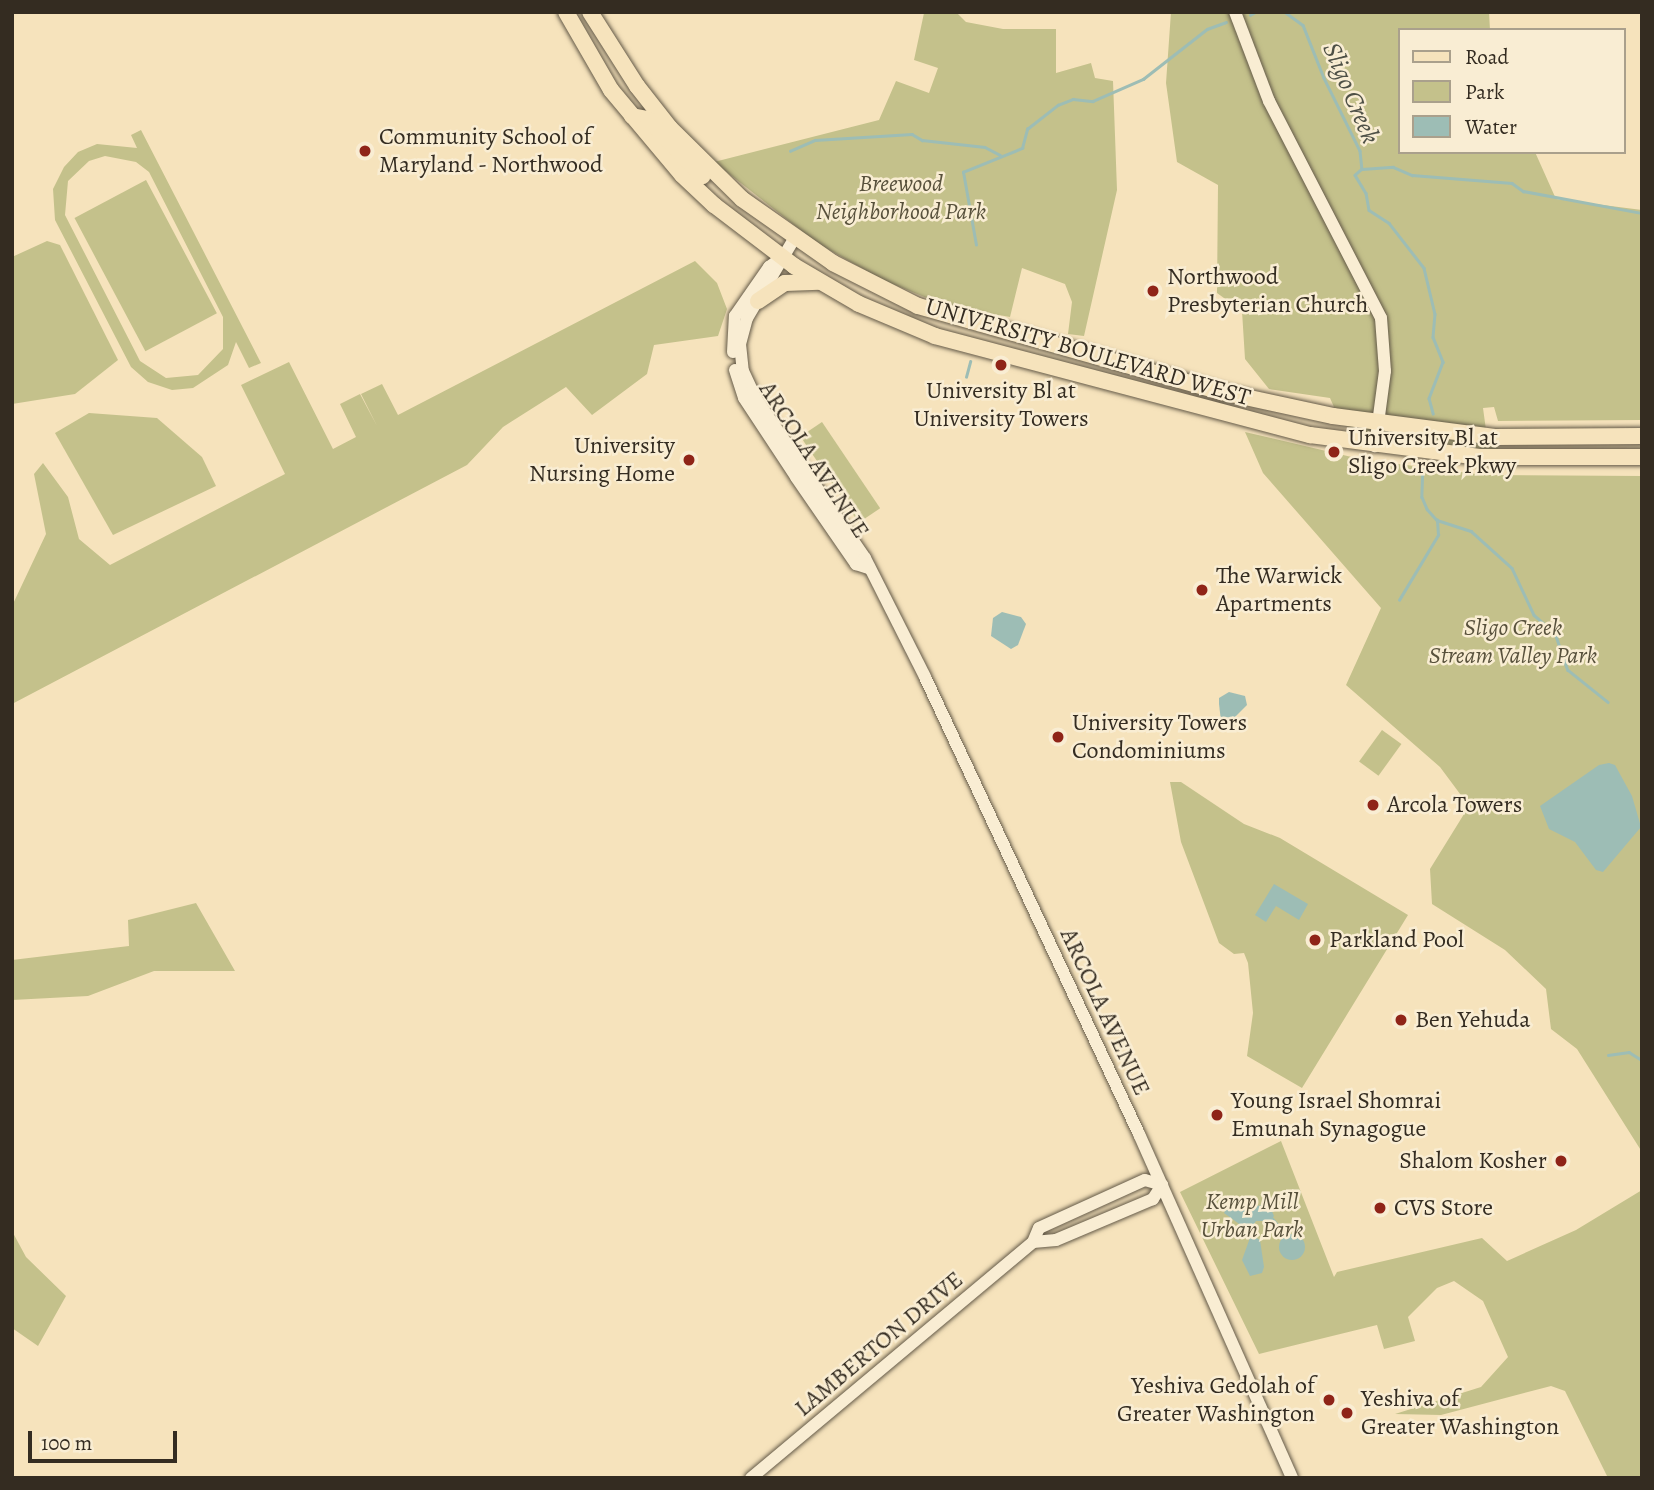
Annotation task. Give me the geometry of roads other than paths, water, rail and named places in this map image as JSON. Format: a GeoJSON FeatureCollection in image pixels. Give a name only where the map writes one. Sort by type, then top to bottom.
{"type":"FeatureCollection","features":[{"type":"Feature","properties":{"kind":"main road","name":"UNIVERSITY BOULEVARD WEST"},"geometry":{"type":"LineString","coordinates":[[566,12],[611,90],[714,205],[781,258],[821,282],[859,304],[935,336],[1254,423],[1375,446],[1539,460],[1642,457]]}},
{"type":"Feature","properties":{"kind":"main road","name":"UNIVERSITY BOULEVARD WEST"},"geometry":{"type":"LineString","coordinates":[[589,12],[636,86],[724,182],[794,239],[906,300],[989,329],[1222,392],[1378,423],[1495,437],[1642,436]]}},
{"type":"Feature","properties":{"kind":"main road"},"geometry":{"type":"LineString","coordinates":[[589,12],[595,43],[613,76],[611,90]]}},
{"type":"Feature","properties":{"kind":"main road"},"geometry":{"type":"LineString","coordinates":[[632,116],[648,119],[705,180],[724,182]]}},
{"type":"Feature","properties":{"kind":"main road"},"geometry":{"type":"LineString","coordinates":[[758,301],[785,284],[821,282]]}},
{"type":"Feature","properties":{"kind":"street"},"geometry":{"type":"LineString","coordinates":[[1235,12],[1269,101],[1381,318],[1385,371],[1375,446]]}},
{"type":"Feature","properties":{"kind":"street","name":"ARCOLA AVENUE"},"geometry":{"type":"LineString","coordinates":[[794,239],[758,301],[740,344],[743,371],[868,568],[925,677],[1162,1185],[1293,1478]]}},
{"type":"Feature","properties":{"kind":"street","name":"ARCOLA AVENUE"},"geometry":{"type":"LineString","coordinates":[[781,258],[769,267],[735,316],[734,368],[744,398],[796,477],[856,564],[868,568]]}},
{"type":"Feature","properties":{"kind":"street","name":"LAMBERTON DRIVE"},"geometry":{"type":"LineString","coordinates":[[751,1478],[1033,1242],[1039,1228],[1098,1198],[1145,1180],[1162,1185],[1153,1199],[1056,1240],[1033,1242]]}},
{"type":"Feature","properties":{"kind":"water"},"geometry":{"type":"Polygon","coordinates":[[[1002,612],[1021,617],[1026,624],[1018,645],[1011,649],[991,636],[993,618],[1002,612]]]}},
{"type":"Feature","properties":{"kind":"water"},"geometry":{"type":"Polygon","coordinates":[[[1229,692],[1245,696],[1247,705],[1228,724],[1221,721],[1219,698],[1229,692]]]}},
{"type":"Feature","properties":{"kind":"water"},"geometry":{"type":"Polygon","coordinates":[[[1599,765],[1615,765],[1632,796],[1641,827],[1603,872],[1596,870],[1575,842],[1549,829],[1540,806],[1599,765]]]}},
{"type":"Feature","properties":{"kind":"water","name":"Parkland Pool"},"geometry":{"type":"Polygon","coordinates":[[[1274,884],[1308,904],[1299,920],[1276,906],[1266,922],[1255,915],[1274,884]]]}},
{"type":"Feature","properties":{"kind":"water"},"geometry":{"type":"Polygon","coordinates":[[[1231,1199],[1250,1207],[1269,1204],[1274,1216],[1270,1221],[1256,1221],[1249,1231],[1224,1213],[1231,1199]]]}},
{"type":"Feature","properties":{"kind":"water"},"geometry":{"type":"Polygon","coordinates":[[[1292,1234],[1301,1238],[1305,1247],[1301,1256],[1292,1260],[1283,1256],[1279,1247],[1283,1238],[1292,1234]]]}},
{"type":"Feature","properties":{"kind":"water"},"geometry":{"type":"Polygon","coordinates":[[[1251,1235],[1260,1240],[1264,1267],[1262,1273],[1250,1276],[1242,1260],[1251,1235]]]}},
{"type":"Feature","properties":{"kind":"waterway"},"geometry":{"type":"LineString","coordinates":[[1250,15],[1255,12]]}},
{"type":"Feature","properties":{"kind":"waterway","name":"Sligo Creek"},"geometry":{"type":"LineString","coordinates":[[1285,12],[1303,25],[1324,78],[1360,151],[1362,169],[1355,175],[1366,193],[1369,210],[1389,223],[1424,268],[1435,314],[1433,337],[1443,362],[1429,398],[1433,413]]}},
{"type":"Feature","properties":{"kind":"waterway"},"geometry":{"type":"LineString","coordinates":[[976,245],[963,172],[1022,148],[1027,129],[1058,105],[1073,99],[1093,101],[1143,79],[1207,29],[1226,22]]}},
{"type":"Feature","properties":{"kind":"waterway"},"geometry":{"type":"LineString","coordinates":[[790,151],[815,140],[912,134],[922,140],[985,147],[1000,155]]}},
{"type":"Feature","properties":{"kind":"waterway"},"geometry":{"type":"LineString","coordinates":[[1362,169],[1393,167],[1412,175],[1512,183],[1523,191],[1642,213]]}},
{"type":"Feature","properties":{"kind":"waterway"},"geometry":{"type":"LineString","coordinates":[[966,377],[970,362]]}},
{"type":"Feature","properties":{"kind":"waterway","name":"Sligo Creek"},"geometry":{"type":"LineString","coordinates":[[1423,463],[1422,497],[1427,509],[1437,520],[1471,531],[1512,568],[1534,615],[1555,633],[1568,670],[1608,702]]}},
{"type":"Feature","properties":{"kind":"waterway"},"geometry":{"type":"LineString","coordinates":[[1399,600],[1438,535],[1437,520]]}},
{"type":"Feature","properties":{"kind":"waterway"},"geometry":{"type":"LineString","coordinates":[[1608,1055],[1629,1052],[1642,1060]]}},
{"type":"Feature","properties":{"kind":"waterway"},"geometry":{"type":"LineString","coordinates":[[1272,1218],[1285,1234]]}},
{"type":"Feature","properties":{"kind":"place","name":"Community School of Maryland - Northwood"},"geometry":{"type":"Point","coordinates":[365,151]}},
{"type":"Feature","properties":{"kind":"place","name":"Northwood Presbyterian Church"},"geometry":{"type":"Point","coordinates":[1153,291]}},
{"type":"Feature","properties":{"kind":"place","name":"University Bl at University Towers"},"geometry":{"type":"Point","coordinates":[1001,365]}},
{"type":"Feature","properties":{"kind":"place","name":"University Bl at Sligo Creek Pkwy"},"geometry":{"type":"Point","coordinates":[1334,452]}},
{"type":"Feature","properties":{"kind":"place","name":"University Nursing Home"},"geometry":{"type":"Point","coordinates":[689,460]}},
{"type":"Feature","properties":{"kind":"place","name":"The Warwick Apartments"},"geometry":{"type":"Point","coordinates":[1202,590]}},
{"type":"Feature","properties":{"kind":"place","name":"University Towers Condominiums"},"geometry":{"type":"Point","coordinates":[1058,737]}},
{"type":"Feature","properties":{"kind":"place","name":"Arcola Towers"},"geometry":{"type":"Point","coordinates":[1373,805]}},
{"type":"Feature","properties":{"kind":"place","name":"Parkland Pool"},"geometry":{"type":"Point","coordinates":[1315,940]}},
{"type":"Feature","properties":{"kind":"place","name":"Ben Yehuda"},"geometry":{"type":"Point","coordinates":[1401,1020]}},
{"type":"Feature","properties":{"kind":"place","name":"Young Israel Shomrai Emunah Synagogue"},"geometry":{"type":"Point","coordinates":[1217,1115]}},
{"type":"Feature","properties":{"kind":"place","name":"Shalom Kosher"},"geometry":{"type":"Point","coordinates":[1561,1161]}},
{"type":"Feature","properties":{"kind":"place","name":"CVS Store"},"geometry":{"type":"Point","coordinates":[1380,1208]}},
{"type":"Feature","properties":{"kind":"place","name":"Yeshiva Gedolah of Greater Washington"},"geometry":{"type":"Point","coordinates":[1329,1400]}},
{"type":"Feature","properties":{"kind":"place","name":"Yeshiva of Greater Washington"},"geometry":{"type":"Point","coordinates":[1347,1413]}},
{"type":"Feature","properties":{"kind":"park label","name":"Breewood Neighborhood Park"},"geometry":{"type":"Point","coordinates":[901,198]}},
{"type":"Feature","properties":{"kind":"park label","name":"Sligo Creek Stream Valley Park"},"geometry":{"type":"Point","coordinates":[1513,642]}},
{"type":"Feature","properties":{"kind":"park label","name":"Kemp Mill Urban Park"},"geometry":{"type":"Point","coordinates":[1252,1216]}}]}
